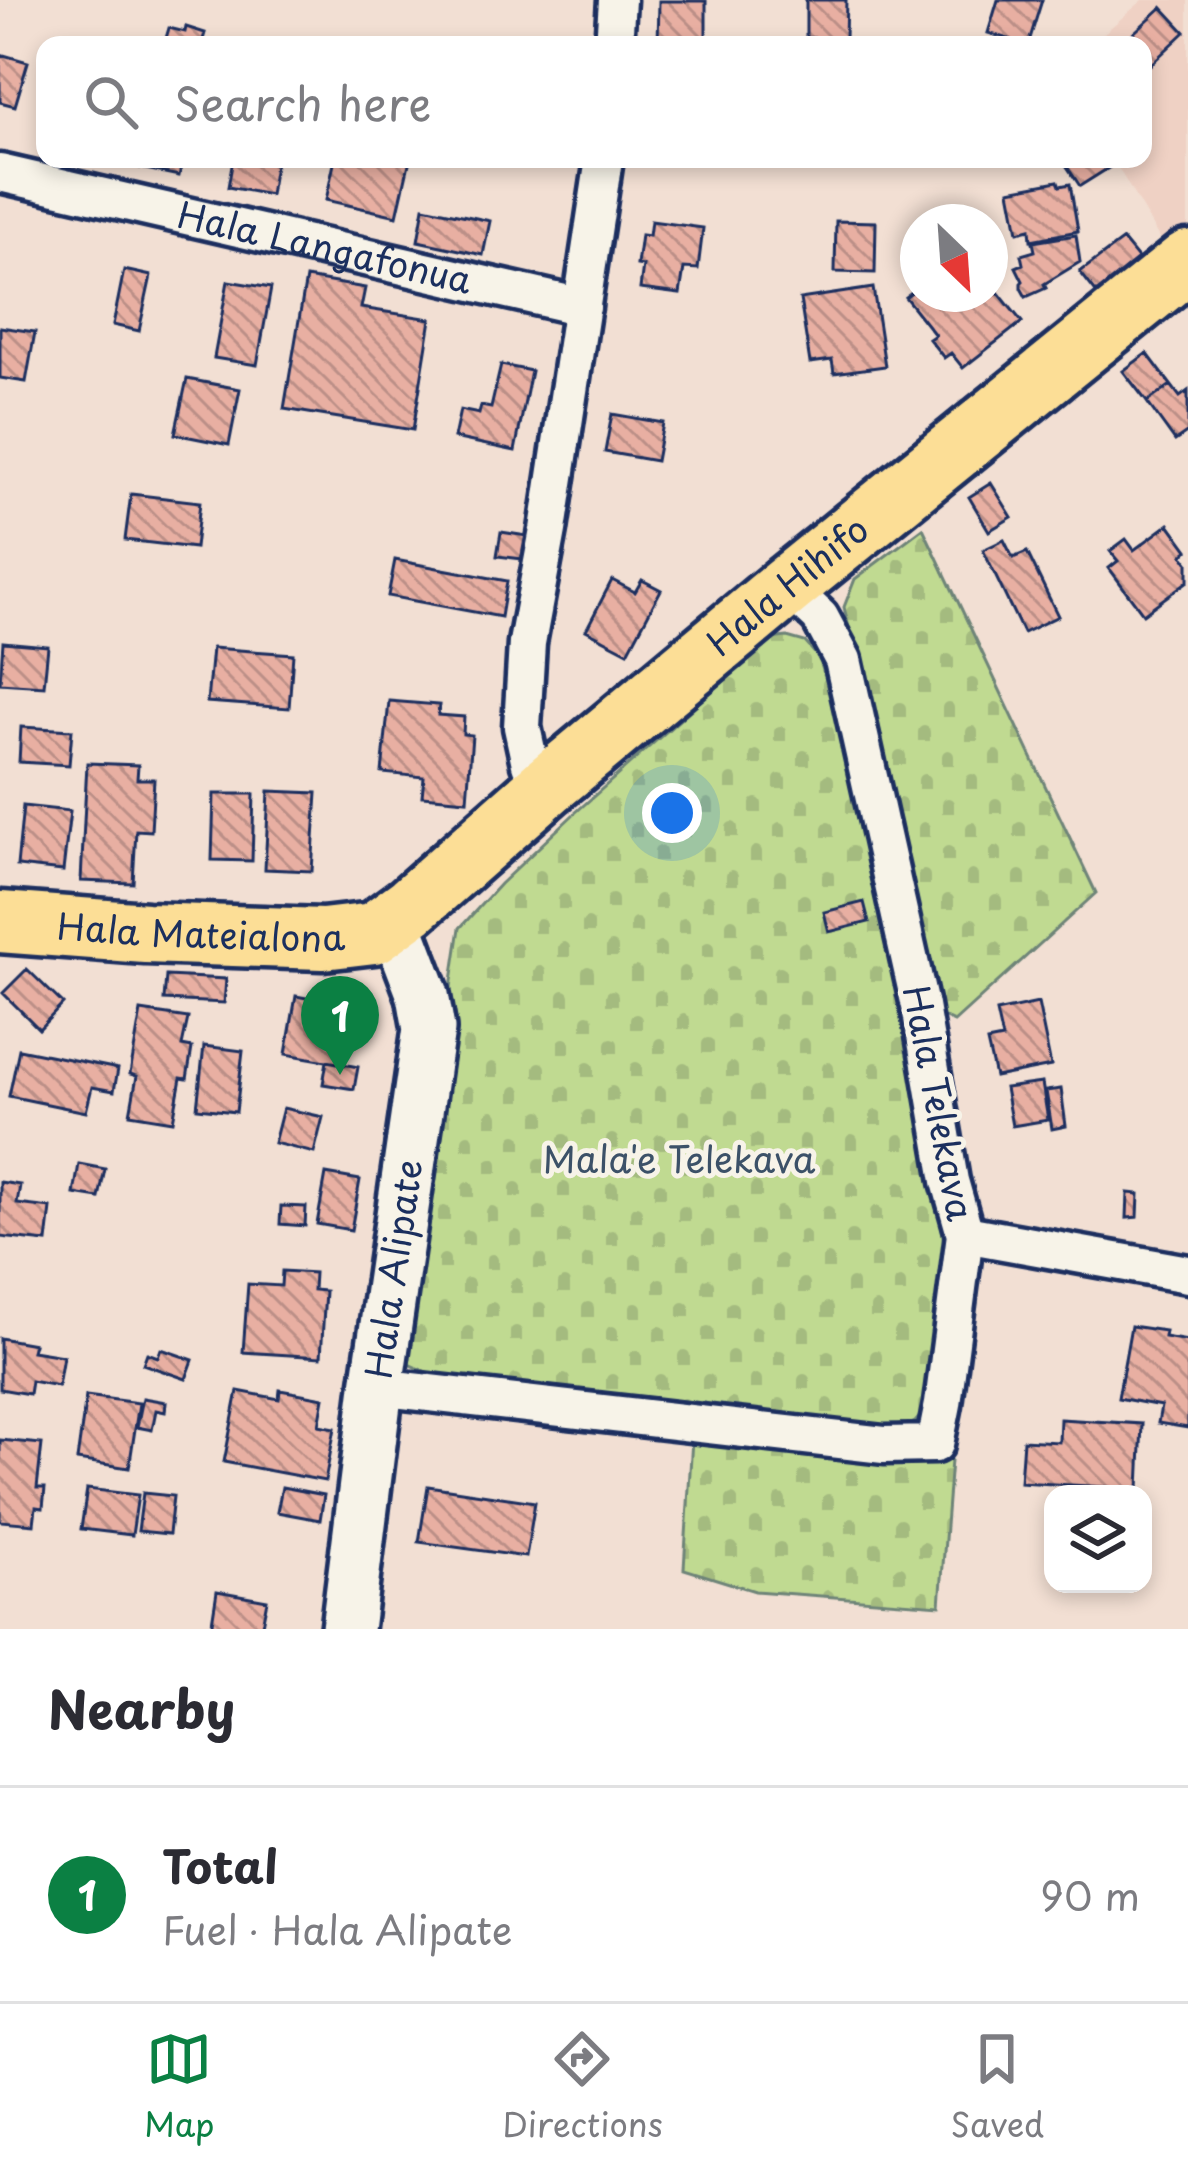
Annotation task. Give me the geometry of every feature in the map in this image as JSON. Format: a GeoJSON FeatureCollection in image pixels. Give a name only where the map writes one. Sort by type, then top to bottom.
{"type":"FeatureCollection","features":[{"type":"Feature","properties":{"kind":"main road","name":"Hala Hihifo"},"geometry":{"type":"LineString","coordinates":[[393,916],[411,906],[787,586],[1188,261]]}},
{"type":"Feature","properties":{"kind":"main road","name":"Hala Mateialona"},"geometry":{"type":"LineString","coordinates":[[0,922],[323,939],[374,933],[393,916]]}},
{"type":"Feature","properties":{"kind":"street"},"geometry":{"type":"LineString","coordinates":[[614,36],[616,0]]}},
{"type":"Feature","properties":{"kind":"street"},"geometry":{"type":"LineString","coordinates":[[547,786],[530,764],[522,728],[527,643],[603,168]]}},
{"type":"Feature","properties":{"kind":"street","name":"Hala Langafonua"},"geometry":{"type":"LineString","coordinates":[[0,172],[582,307]]}},
{"type":"Feature","properties":{"kind":"street","name":"Hala Telekava"},"geometry":{"type":"LineString","coordinates":[[376,1388],[884,1445],[934,1444],[965,1234],[950,1181],[920,1006],[843,660],[820,617],[787,586]]}},
{"type":"Feature","properties":{"kind":"street","name":"Hala Alipate"},"geometry":{"type":"LineString","coordinates":[[347,1629],[376,1388],[429,1029],[423,995],[393,916]]}},
{"type":"Feature","properties":{"kind":"street"},"geometry":{"type":"LineString","coordinates":[[965,1234],[1188,1274]]}},
{"type":"Feature","properties":{"kind":"shaded area"},"geometry":{"type":"Polygon","coordinates":[[[1143,0],[1188,0],[1188,226],[1164,246],[1118,168],[1152,168],[1152,36],[1101,36],[1143,0]]]}},
{"type":"Feature","properties":{"kind":"green space"},"geometry":{"type":"Polygon","coordinates":[[[923,528],[1096,893],[954,1022],[943,1017],[844,607],[855,579],[923,528]]]}},
{"type":"Feature","properties":{"kind":"green space","name":"Mala'e Telekava"},"geometry":{"type":"Polygon","coordinates":[[[770,639],[805,642],[819,658],[846,741],[917,1076],[945,1248],[923,1413],[894,1432],[438,1377],[404,1362],[460,928],[575,813],[770,639]]]}},
{"type":"Feature","properties":{"kind":"green space"},"geometry":{"type":"Polygon","coordinates":[[[692,1439],[951,1460],[940,1605],[755,1591],[684,1569],[692,1439]]]}},
{"type":"Feature","properties":{"kind":"building"},"geometry":{"type":"Polygon","coordinates":[[[806,0],[846,0],[845,36],[806,36],[806,0]]]}},
{"type":"Feature","properties":{"kind":"building"},"geometry":{"type":"Polygon","coordinates":[[[998,0],[1042,0],[1031,36],[988,33],[998,0]]]}},
{"type":"Feature","properties":{"kind":"building"},"geometry":{"type":"Polygon","coordinates":[[[659,1],[706,1],[706,36],[658,36],[659,1]]]}},
{"type":"Feature","properties":{"kind":"building"},"geometry":{"type":"Polygon","coordinates":[[[1162,7],[1185,32],[1152,63],[1152,36],[1130,36],[1162,7]]]}},
{"type":"Feature","properties":{"kind":"building"},"geometry":{"type":"Polygon","coordinates":[[[186,27],[205,33],[167,36],[169,28],[185,32],[186,27]]]}},
{"type":"Feature","properties":{"kind":"building"},"geometry":{"type":"Polygon","coordinates":[[[0,54],[28,62],[15,106],[0,102],[0,54]]]}},
{"type":"Feature","properties":{"kind":"building"},"geometry":{"type":"Polygon","coordinates":[[[141,168],[181,168],[179,176],[141,168]]]}},
{"type":"Feature","properties":{"kind":"building"},"geometry":{"type":"Polygon","coordinates":[[[231,168],[274,168],[270,195],[228,187],[231,168]]]}},
{"type":"Feature","properties":{"kind":"building"},"geometry":{"type":"Polygon","coordinates":[[[333,168],[408,168],[397,216],[326,200],[333,168]]]}},
{"type":"Feature","properties":{"kind":"building"},"geometry":{"type":"Polygon","coordinates":[[[1068,168],[1108,168],[1080,186],[1068,168]]]}},
{"type":"Feature","properties":{"kind":"building"},"geometry":{"type":"Polygon","coordinates":[[[1058,181],[1060,186],[1070,184],[1078,231],[1031,240],[1030,229],[1018,232],[1010,190],[1058,181]]]}},
{"type":"Feature","properties":{"kind":"building"},"geometry":{"type":"Polygon","coordinates":[[[424,207],[490,221],[483,255],[418,241],[424,207]]]}},
{"type":"Feature","properties":{"kind":"building"},"geometry":{"type":"Polygon","coordinates":[[[651,221],[703,228],[698,269],[684,268],[680,294],[640,289],[641,235],[649,236],[651,221]]]}},
{"type":"Feature","properties":{"kind":"building"},"geometry":{"type":"Polygon","coordinates":[[[836,221],[876,222],[875,273],[835,272],[836,221]]]}},
{"type":"Feature","properties":{"kind":"building"},"geometry":{"type":"Polygon","coordinates":[[[1076,235],[1080,262],[1026,297],[1016,267],[1023,264],[1021,255],[1035,251],[1033,242],[1076,235]]]}},
{"type":"Feature","properties":{"kind":"building"},"geometry":{"type":"Polygon","coordinates":[[[1123,240],[1141,262],[1098,295],[1080,272],[1123,240]]]}},
{"type":"Feature","properties":{"kind":"building"},"geometry":{"type":"Polygon","coordinates":[[[124,270],[151,276],[139,331],[113,325],[124,270]]]}},
{"type":"Feature","properties":{"kind":"building"},"geometry":{"type":"Polygon","coordinates":[[[306,278],[365,288],[361,308],[431,319],[413,430],[284,409],[306,278]]]}},
{"type":"Feature","properties":{"kind":"building"},"geometry":{"type":"Polygon","coordinates":[[[228,281],[271,288],[257,365],[214,358],[228,281]]]}},
{"type":"Feature","properties":{"kind":"building"},"geometry":{"type":"Polygon","coordinates":[[[873,288],[885,366],[834,373],[832,360],[810,363],[800,299],[873,288]]]}},
{"type":"Feature","properties":{"kind":"building"},"geometry":{"type":"Polygon","coordinates":[[[1008,304],[1022,322],[963,368],[951,353],[944,358],[929,339],[935,335],[917,312],[1008,312],[1008,304]]]}},
{"type":"Feature","properties":{"kind":"building"},"geometry":{"type":"Polygon","coordinates":[[[0,327],[35,332],[26,382],[0,378],[0,327]]]}},
{"type":"Feature","properties":{"kind":"building"},"geometry":{"type":"Polygon","coordinates":[[[1147,353],[1171,385],[1147,402],[1123,371],[1147,353]]]}},
{"type":"Feature","properties":{"kind":"building"},"geometry":{"type":"Polygon","coordinates":[[[501,365],[531,371],[515,451],[454,438],[460,410],[479,414],[481,406],[491,408],[501,365]]]}},
{"type":"Feature","properties":{"kind":"building"},"geometry":{"type":"Polygon","coordinates":[[[187,379],[240,389],[229,445],[175,434],[187,379]]]}},
{"type":"Feature","properties":{"kind":"building"},"geometry":{"type":"Polygon","coordinates":[[[1171,385],[1180,397],[1188,391],[1188,432],[1175,441],[1147,402],[1171,385]]]}},
{"type":"Feature","properties":{"kind":"building"},"geometry":{"type":"Polygon","coordinates":[[[612,414],[663,423],[656,461],[605,452],[612,414]]]}},
{"type":"Feature","properties":{"kind":"building"},"geometry":{"type":"Polygon","coordinates":[[[991,483],[1012,517],[989,531],[969,497],[991,483]]]}},
{"type":"Feature","properties":{"kind":"building"},"geometry":{"type":"Polygon","coordinates":[[[131,494],[200,502],[195,548],[125,540],[131,494]]]}},
{"type":"Feature","properties":{"kind":"building"},"geometry":{"type":"Polygon","coordinates":[[[1169,524],[1188,550],[1183,555],[1188,581],[1143,614],[1109,568],[1118,561],[1110,551],[1126,539],[1134,550],[1169,524]]]}},
{"type":"Feature","properties":{"kind":"building"},"geometry":{"type":"Polygon","coordinates":[[[501,532],[527,536],[523,559],[497,556],[501,532]]]}},
{"type":"Feature","properties":{"kind":"building"},"geometry":{"type":"Polygon","coordinates":[[[1004,540],[1013,558],[1027,552],[1058,616],[1023,633],[983,550],[1004,540]]]}},
{"type":"Feature","properties":{"kind":"building"},"geometry":{"type":"Polygon","coordinates":[[[395,560],[507,581],[501,617],[388,596],[395,560]]]}},
{"type":"Feature","properties":{"kind":"building"},"geometry":{"type":"Polygon","coordinates":[[[612,580],[635,592],[642,580],[661,590],[628,652],[586,630],[612,580]]]}},
{"type":"Feature","properties":{"kind":"building"},"geometry":{"type":"Polygon","coordinates":[[[3,642],[48,646],[44,686],[0,683],[3,642]]]}},
{"type":"Feature","properties":{"kind":"building"},"geometry":{"type":"Polygon","coordinates":[[[212,648],[293,654],[289,708],[207,702],[212,648]]]}},
{"type":"Feature","properties":{"kind":"building"},"geometry":{"type":"Polygon","coordinates":[[[389,701],[439,705],[438,715],[464,717],[463,734],[472,735],[467,800],[422,796],[424,777],[382,773],[389,701]]]}},
{"type":"Feature","properties":{"kind":"building"},"geometry":{"type":"Polygon","coordinates":[[[21,727],[72,730],[69,765],[19,762],[21,727]]]}},
{"type":"Feature","properties":{"kind":"building"},"geometry":{"type":"Polygon","coordinates":[[[87,763],[138,765],[137,779],[154,779],[151,831],[136,830],[133,883],[81,881],[87,763]]]}},
{"type":"Feature","properties":{"kind":"building"},"geometry":{"type":"Polygon","coordinates":[[[269,791],[317,793],[312,871],[265,869],[269,791]]]}},
{"type":"Feature","properties":{"kind":"building"},"geometry":{"type":"Polygon","coordinates":[[[214,794],[254,794],[252,861],[212,860],[214,794]]]}},
{"type":"Feature","properties":{"kind":"building"},"geometry":{"type":"Polygon","coordinates":[[[23,806],[70,811],[63,871],[17,866],[23,806]]]}},
{"type":"Feature","properties":{"kind":"building"},"geometry":{"type":"Polygon","coordinates":[[[864,902],[869,922],[829,932],[824,912],[864,902]]]}},
{"type":"Feature","properties":{"kind":"building"},"geometry":{"type":"Polygon","coordinates":[[[27,969],[63,1004],[39,1029],[3,993],[27,969]]]}},
{"type":"Feature","properties":{"kind":"building"},"geometry":{"type":"Polygon","coordinates":[[[166,976],[226,979],[224,1003],[164,1000],[166,976]]]}},
{"type":"Feature","properties":{"kind":"building"},"geometry":{"type":"Polygon","coordinates":[[[296,996],[349,1006],[338,1063],[286,1054],[296,996]]]}},
{"type":"Feature","properties":{"kind":"building"},"geometry":{"type":"Polygon","coordinates":[[[1038,1003],[1051,1066],[995,1077],[987,1042],[1002,1039],[996,1012],[1038,1003]]]}},
{"type":"Feature","properties":{"kind":"building"},"geometry":{"type":"Polygon","coordinates":[[[141,1011],[188,1018],[182,1046],[192,1048],[173,1121],[130,1114],[137,1076],[130,1074],[141,1011]]]}},
{"type":"Feature","properties":{"kind":"building"},"geometry":{"type":"Polygon","coordinates":[[[204,1046],[243,1051],[236,1112],[197,1108],[204,1046]]]}},
{"type":"Feature","properties":{"kind":"building"},"geometry":{"type":"Polygon","coordinates":[[[19,1049],[118,1069],[114,1091],[92,1087],[86,1112],[9,1096],[19,1049]]]}},
{"type":"Feature","properties":{"kind":"building"},"geometry":{"type":"Polygon","coordinates":[[[327,1061],[358,1067],[354,1089],[323,1084],[327,1061]]]}},
{"type":"Feature","properties":{"kind":"building"},"geometry":{"type":"Polygon","coordinates":[[[1042,1083],[1048,1120],[1012,1126],[1005,1088],[1042,1083]]]}},
{"type":"Feature","properties":{"kind":"building"},"geometry":{"type":"Polygon","coordinates":[[[1061,1089],[1066,1126],[1052,1129],[1046,1091],[1061,1089]]]}},
{"type":"Feature","properties":{"kind":"building"},"geometry":{"type":"Polygon","coordinates":[[[283,1108],[323,1117],[314,1153],[274,1143],[283,1108]]]}},
{"type":"Feature","properties":{"kind":"building"},"geometry":{"type":"Polygon","coordinates":[[[79,1164],[105,1169],[99,1198],[74,1194],[79,1164]]]}},
{"type":"Feature","properties":{"kind":"building"},"geometry":{"type":"Polygon","coordinates":[[[326,1174],[360,1180],[351,1230],[317,1224],[326,1174]]]}},
{"type":"Feature","properties":{"kind":"building"},"geometry":{"type":"Polygon","coordinates":[[[0,1182],[20,1185],[17,1204],[51,1208],[47,1242],[0,1237],[0,1182]]]}},
{"type":"Feature","properties":{"kind":"building"},"geometry":{"type":"Polygon","coordinates":[[[1128,1193],[1139,1194],[1138,1217],[1127,1218],[1128,1193]]]}},
{"type":"Feature","properties":{"kind":"building"},"geometry":{"type":"Polygon","coordinates":[[[281,1206],[306,1207],[305,1226],[280,1224],[281,1206]]]}},
{"type":"Feature","properties":{"kind":"building"},"geometry":{"type":"Polygon","coordinates":[[[282,1271],[314,1273],[313,1290],[325,1291],[321,1357],[243,1352],[248,1284],[281,1286],[282,1271]]]}},
{"type":"Feature","properties":{"kind":"building"},"geometry":{"type":"Polygon","coordinates":[[[1131,1326],[1165,1331],[1164,1337],[1188,1341],[1188,1428],[1158,1423],[1161,1406],[1118,1398],[1131,1326]]]}},
{"type":"Feature","properties":{"kind":"building"},"geometry":{"type":"Polygon","coordinates":[[[0,1338],[34,1344],[32,1351],[63,1356],[58,1386],[31,1381],[29,1394],[0,1389],[0,1338]]]}},
{"type":"Feature","properties":{"kind":"building"},"geometry":{"type":"Polygon","coordinates":[[[161,1349],[193,1360],[186,1379],[143,1364],[147,1353],[158,1357],[161,1349]]]}},
{"type":"Feature","properties":{"kind":"building"},"geometry":{"type":"Polygon","coordinates":[[[280,1390],[324,1398],[319,1425],[335,1428],[325,1481],[224,1462],[238,1391],[279,1399],[280,1390]]]}},
{"type":"Feature","properties":{"kind":"building"},"geometry":{"type":"Polygon","coordinates":[[[86,1396],[139,1403],[129,1468],[77,1460],[86,1396]]]}},
{"type":"Feature","properties":{"kind":"building"},"geometry":{"type":"Polygon","coordinates":[[[143,1398],[166,1402],[165,1412],[156,1410],[152,1430],[137,1427],[143,1398]]]}},
{"type":"Feature","properties":{"kind":"building"},"geometry":{"type":"Polygon","coordinates":[[[1060,1419],[1142,1424],[1139,1485],[1020,1482],[1023,1440],[1059,1442],[1060,1419]]]}},
{"type":"Feature","properties":{"kind":"building"},"geometry":{"type":"Polygon","coordinates":[[[0,1440],[42,1444],[37,1488],[45,1488],[43,1508],[36,1507],[34,1524],[0,1521],[0,1440]]]}},
{"type":"Feature","properties":{"kind":"building"},"geometry":{"type":"Polygon","coordinates":[[[428,1486],[535,1502],[526,1557],[419,1542],[428,1486]]]}},
{"type":"Feature","properties":{"kind":"building"},"geometry":{"type":"Polygon","coordinates":[[[282,1487],[324,1495],[320,1520],[277,1512],[282,1487]]]}},
{"type":"Feature","properties":{"kind":"building"},"geometry":{"type":"Polygon","coordinates":[[[87,1489],[138,1495],[132,1535],[81,1529],[87,1489]]]}},
{"type":"Feature","properties":{"kind":"building"},"geometry":{"type":"Polygon","coordinates":[[[143,1493],[173,1496],[169,1534],[138,1531],[143,1493]]]}},
{"type":"Feature","properties":{"kind":"building"},"geometry":{"type":"Polygon","coordinates":[[[217,1591],[267,1600],[262,1625],[285,1629],[211,1629],[217,1591]]]}},
{"type":"Feature","properties":{"kind":"place","name":"Total"},"geometry":{"type":"Point","coordinates":[340,1075]}}]}
